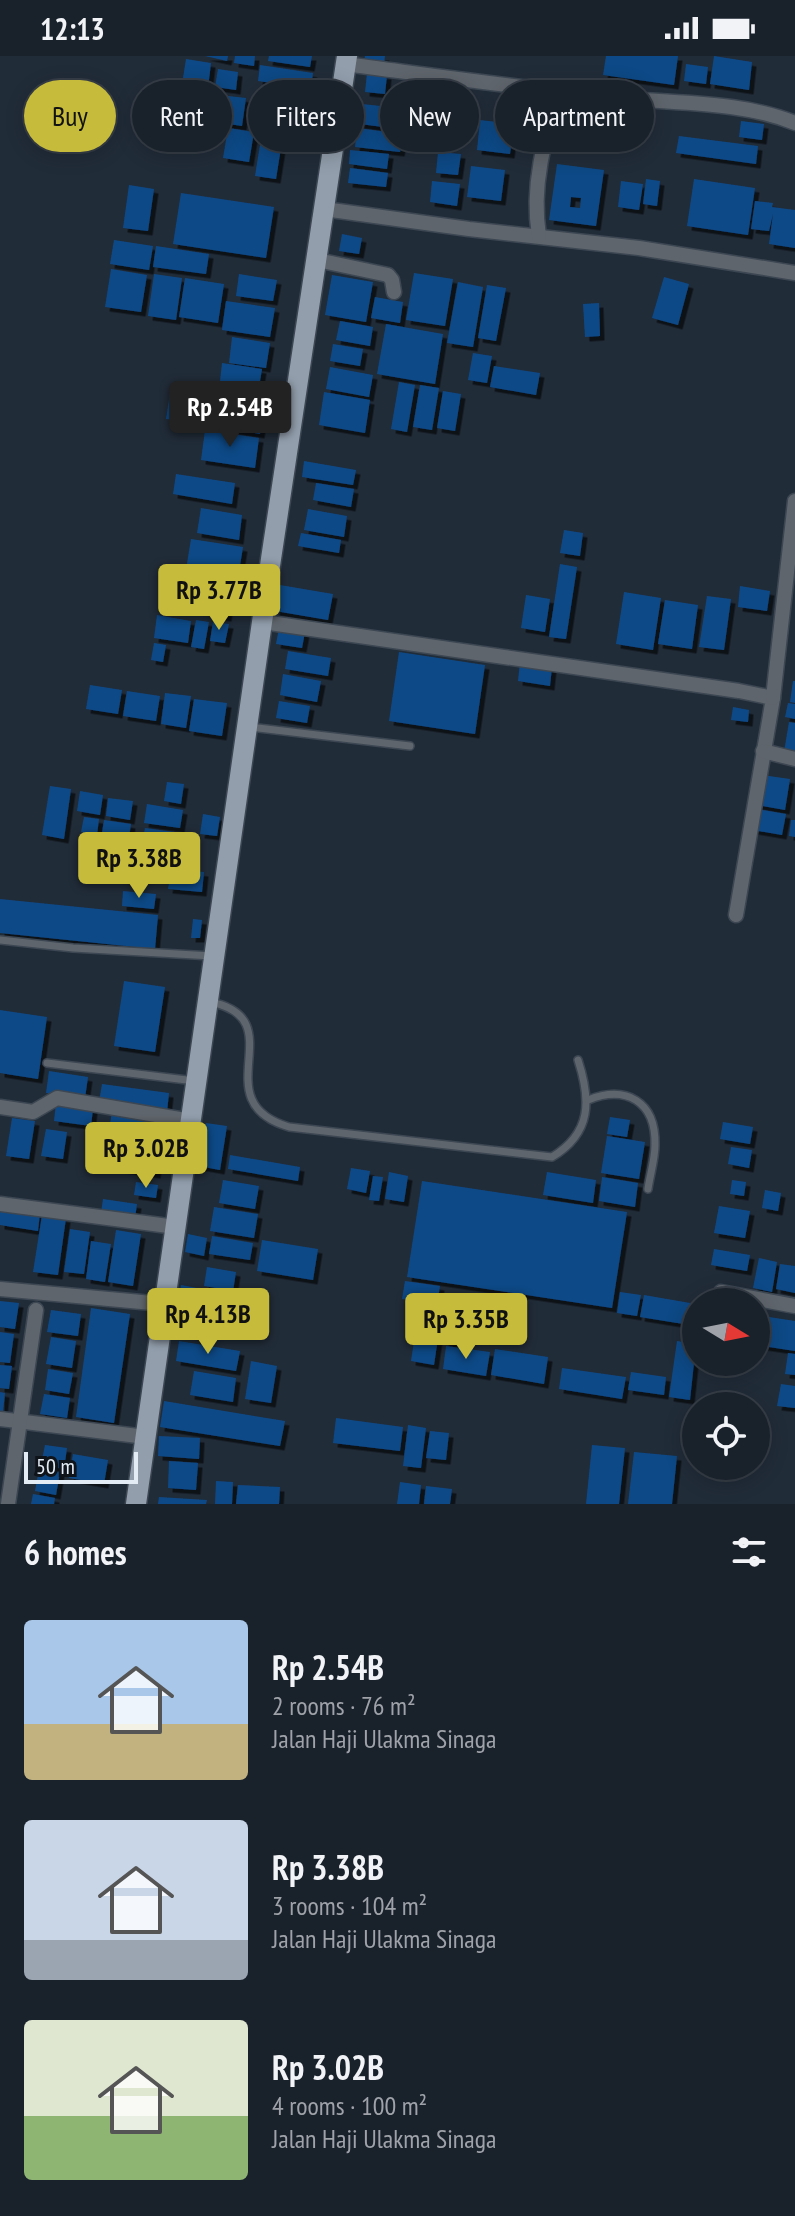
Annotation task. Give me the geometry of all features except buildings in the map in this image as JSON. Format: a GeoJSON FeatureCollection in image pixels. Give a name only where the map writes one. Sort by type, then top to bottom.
{"type":"FeatureCollection","features":[{"type":"Feature","properties":{"kind":"main road"},"geometry":{"type":"LineString","coordinates":[[136,1504],[346,60]]}},
{"type":"Feature","properties":{"kind":"street"},"geometry":{"type":"LineString","coordinates":[[346,60],[495,82]]}},
{"type":"Feature","properties":{"kind":"street"},"geometry":{"type":"LineString","coordinates":[[654,100],[748,109],[795,123]]}},
{"type":"Feature","properties":{"kind":"street"},"geometry":{"type":"LineString","coordinates":[[539,236],[535,211],[543,152]]}},
{"type":"Feature","properties":{"kind":"street"},"geometry":{"type":"LineString","coordinates":[[324,209],[639,248],[795,273]]}},
{"type":"Feature","properties":{"kind":"street"},"geometry":{"type":"LineString","coordinates":[[317,260],[388,275],[394,292]]}},
{"type":"Feature","properties":{"kind":"street"},"geometry":{"type":"LineString","coordinates":[[736,915],[773,698],[795,501]]}},
{"type":"Feature","properties":{"kind":"street"},"geometry":{"type":"LineString","coordinates":[[263,622],[773,698]]}},
{"type":"Feature","properties":{"kind":"street"},"geometry":{"type":"LineString","coordinates":[[763,751],[795,759]]}},
{"type":"Feature","properties":{"kind":"street"},"geometry":{"type":"LineString","coordinates":[[0,1107],[33,1112],[57,1098],[191,1121]]}},
{"type":"Feature","properties":{"kind":"street"},"geometry":{"type":"LineString","coordinates":[[0,1204],[176,1227]]}},
{"type":"Feature","properties":{"kind":"street"},"geometry":{"type":"LineString","coordinates":[[0,1289],[163,1304]]}},
{"type":"Feature","properties":{"kind":"street"},"geometry":{"type":"LineString","coordinates":[[770,1301],[795,1306]]}},
{"type":"Feature","properties":{"kind":"street"},"geometry":{"type":"LineString","coordinates":[[8,1504],[36,1310]]}},
{"type":"Feature","properties":{"kind":"street"},"geometry":{"type":"LineString","coordinates":[[0,1419],[146,1437]]}},
{"type":"Feature","properties":{"kind":"lane"},"geometry":{"type":"LineString","coordinates":[[248,727],[410,746]]}},
{"type":"Feature","properties":{"kind":"lane"},"geometry":{"type":"LineString","coordinates":[[0,940],[73,948],[214,956]]}},
{"type":"Feature","properties":{"kind":"lane"},"geometry":{"type":"LineString","coordinates":[[208,1002],[229,1006],[240,1014],[249,1032],[250,1099],[271,1122],[289,1127],[552,1157],[564,1150],[578,1135],[588,1100],[578,1060]]}},
{"type":"Feature","properties":{"kind":"lane"},"geometry":{"type":"LineString","coordinates":[[47,1063],[197,1081]]}},
{"type":"Feature","properties":{"kind":"lane"},"geometry":{"type":"LineString","coordinates":[[588,1100],[619,1093],[637,1100],[647,1112],[655,1144],[648,1189]]}}]}
